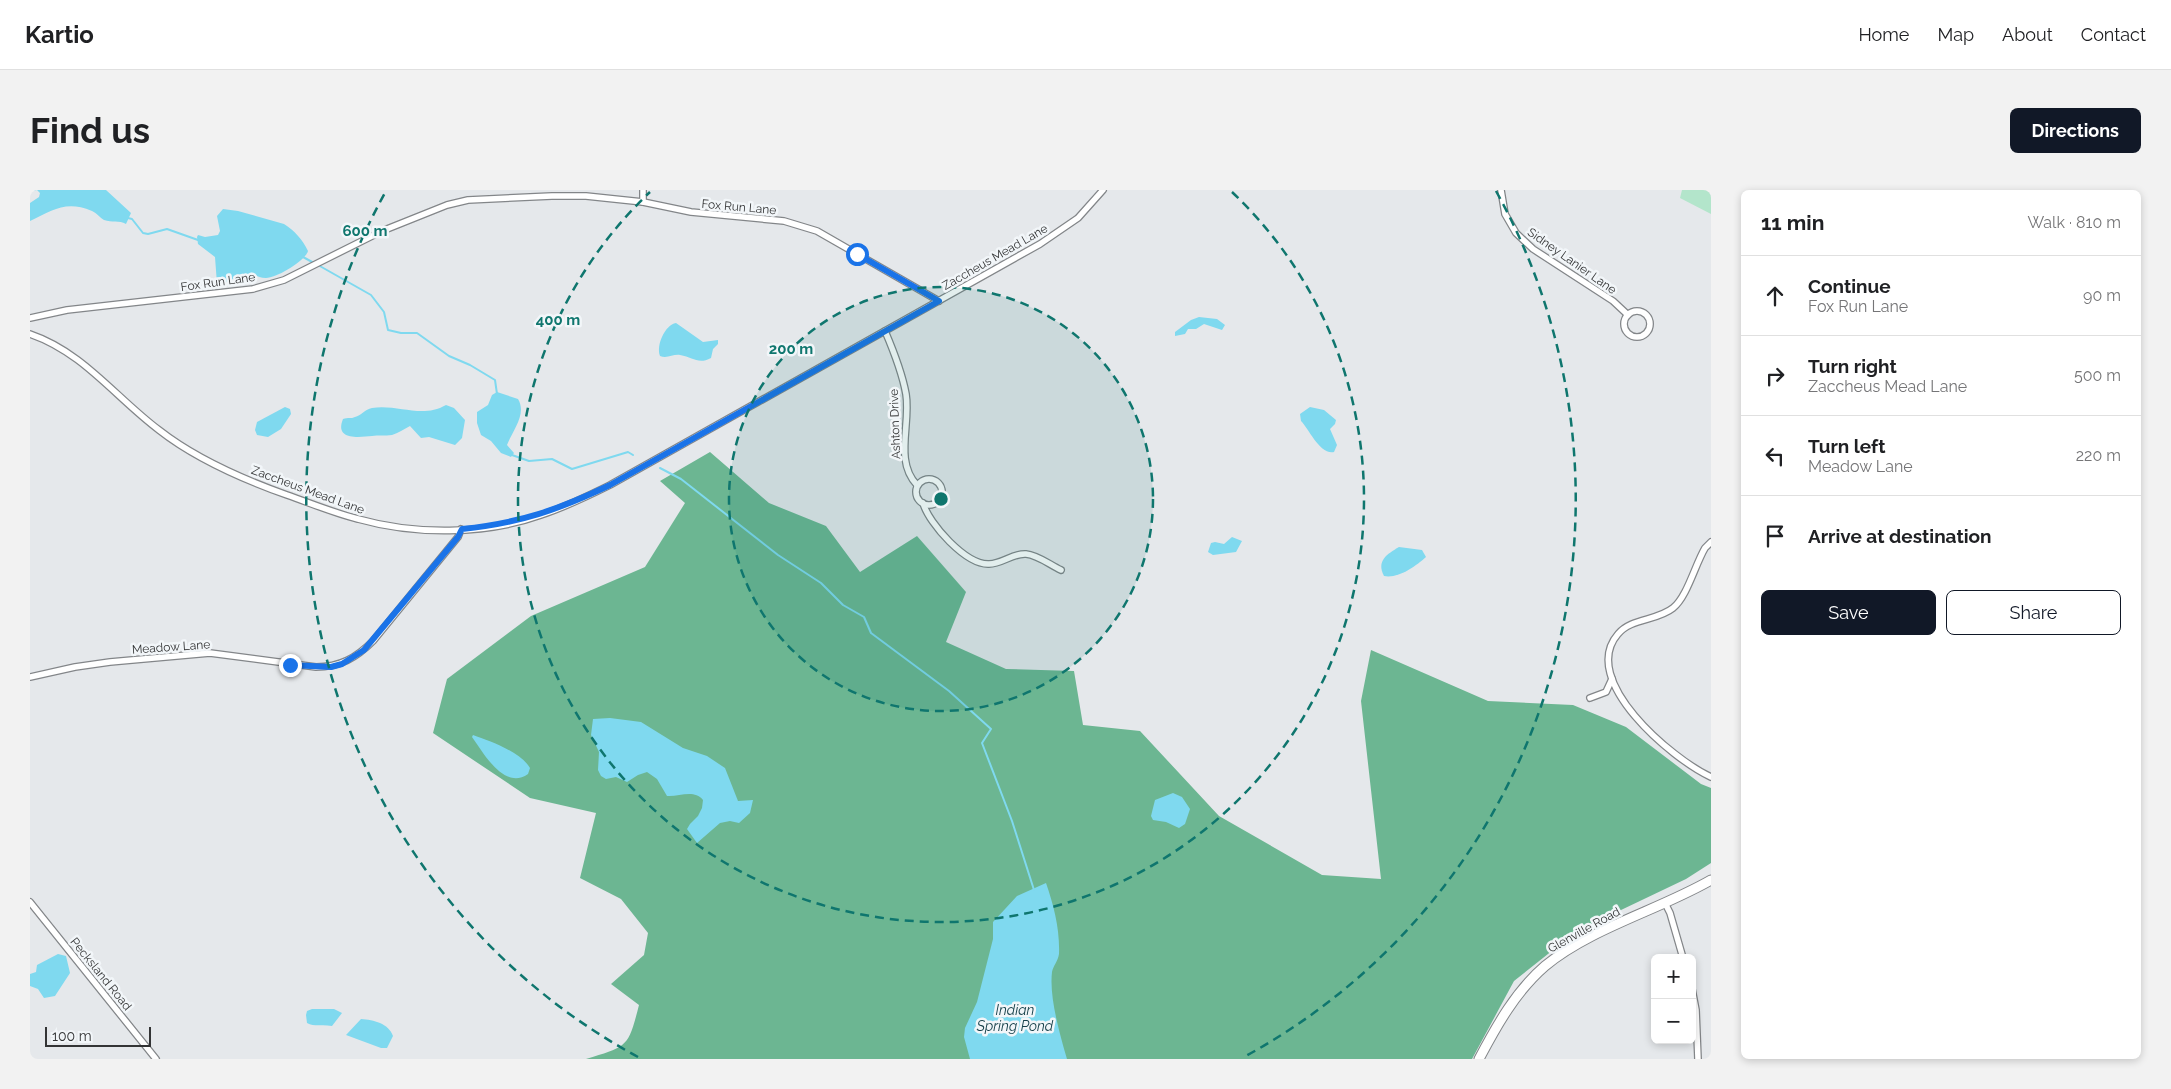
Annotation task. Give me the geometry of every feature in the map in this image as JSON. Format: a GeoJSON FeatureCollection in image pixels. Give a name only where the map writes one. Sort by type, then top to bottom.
{"type":"FeatureCollection","features":[{"type":"Feature","properties":{"kind":"main road","name":"Glenville Road"},"geometry":{"type":"LineString","coordinates":[[1479,1059],[1516,997],[1544,967],[1590,939],[1711,880]]}},
{"type":"Feature","properties":{"kind":"street"},"geometry":{"type":"LineString","coordinates":[[643,190],[643,202]]}},
{"type":"Feature","properties":{"kind":"street","name":"Zaccheus Mead Lane"},"geometry":{"type":"LineString","coordinates":[[30,334],[59,345],[77,358],[144,418],[175,441],[235,474],[276,491],[359,520],[424,529],[462,529],[499,525],[539,516],[610,485],[939,301],[1063,229],[1078,218],[1103,190]]}},
{"type":"Feature","properties":{"kind":"street","name":"Sidney Lanier Lane"},"geometry":{"type":"LineString","coordinates":[[1501,190],[1505,214],[1516,233],[1533,248],[1613,302],[1628,315]]}},
{"type":"Feature","properties":{"kind":"street","name":"Fox Run Lane"},"geometry":{"type":"LineString","coordinates":[[30,318],[67,310],[253,289],[284,280],[382,230],[447,205],[468,200],[552,196],[586,196],[643,202],[685,212],[784,221],[803,225],[817,231],[939,301]]}},
{"type":"Feature","properties":{"kind":"street","name":"Sidney Lanier Lane"},"geometry":{"type":"LineString","coordinates":[[1636,312],[1646,316],[1649,322],[1646,333],[1638,337],[1628,334],[1624,324],[1628,315],[1636,312]]}},
{"type":"Feature","properties":{"kind":"street","name":"Ashton Drive"},"geometry":{"type":"LineString","coordinates":[[885,331],[894,352],[906,396],[905,458],[909,475],[917,485],[917,498],[923,504],[929,519],[942,535],[979,562],[989,564],[1019,554],[1028,554],[1061,570]]}},
{"type":"Feature","properties":{"kind":"street"},"geometry":{"type":"LineString","coordinates":[[917,485],[928,479],[937,482],[942,491],[938,501],[931,505],[923,504]]}},
{"type":"Feature","properties":{"kind":"street","name":"Meadow Lane"},"geometry":{"type":"LineString","coordinates":[[30,677],[66,668],[110,662],[210,653],[316,667],[331,667],[342,664],[364,650],[373,641],[458,537],[462,529]]}},
{"type":"Feature","properties":{"kind":"street"},"geometry":{"type":"LineString","coordinates":[[1711,542],[1701,555],[1675,607],[1658,617],[1631,625],[1618,634],[1608,651],[1608,670],[1629,708],[1655,738],[1679,758],[1711,777]]}},
{"type":"Feature","properties":{"kind":"street"},"geometry":{"type":"LineString","coordinates":[[1590,698],[1606,692],[1612,680]]}},
{"type":"Feature","properties":{"kind":"street","name":"Pecksland Road"},"geometry":{"type":"LineString","coordinates":[[30,902],[156,1059]]}},
{"type":"Feature","properties":{"kind":"street"},"geometry":{"type":"LineString","coordinates":[[1665,903],[1682,954]]}},
{"type":"Feature","properties":{"kind":"street"},"geometry":{"type":"LineString","coordinates":[[1694,999],[1698,1059]]}},
{"type":"Feature","properties":{"kind":"green space"},"geometry":{"type":"Polygon","coordinates":[[[1682,190],[1711,190],[1711,214],[1680,198],[1682,190]]]}},
{"type":"Feature","properties":{"kind":"green space"},"geometry":{"type":"Polygon","coordinates":[[[710,452],[769,503],[826,526],[860,572],[917,536],[966,592],[946,642],[1006,669],[1074,671],[1083,725],[1140,731],[1219,816],[1322,875],[1381,879],[1361,701],[1371,650],[1488,701],[1573,705],[1626,727],[1701,784],[1711,788],[1711,863],[1686,879],[1577,931],[1514,981],[1472,1059],[586,1059],[618,1048],[628,1038],[632,1030],[639,1005],[611,984],[644,955],[648,933],[621,899],[580,878],[596,813],[530,798],[433,733],[447,679],[531,616],[645,567],[685,503],[660,481],[710,452]]]}},
{"type":"Feature","properties":{"kind":"water"},"geometry":{"type":"Polygon","coordinates":[[[37,190],[106,190],[131,213],[126,224],[104,220],[94,212],[83,208],[67,206],[53,210],[30,221],[30,203],[39,197],[40,193],[37,190]]]}},
{"type":"Feature","properties":{"kind":"water"},"geometry":{"type":"Polygon","coordinates":[[[223,209],[238,211],[284,224],[301,239],[308,251],[306,255],[290,268],[271,277],[263,278],[243,275],[217,284],[215,257],[198,244],[197,237],[198,235],[205,237],[218,235],[220,231],[217,216],[223,209]]]}},
{"type":"Feature","properties":{"kind":"water"},"geometry":{"type":"Polygon","coordinates":[[[1199,317],[1217,319],[1225,325],[1222,330],[1204,324],[1196,329],[1188,329],[1185,334],[1175,336],[1175,332],[1191,320],[1199,317]]]}},
{"type":"Feature","properties":{"kind":"water"},"geometry":{"type":"Polygon","coordinates":[[[676,323],[703,342],[718,340],[711,358],[699,361],[680,355],[660,356],[659,346],[662,336],[668,327],[676,323]]]}},
{"type":"Feature","properties":{"kind":"water"},"geometry":{"type":"Polygon","coordinates":[[[497,392],[518,399],[520,405],[520,416],[507,445],[514,453],[511,457],[501,453],[491,441],[481,435],[477,423],[477,412],[488,405],[492,395],[497,392]]]}},
{"type":"Feature","properties":{"kind":"water"},"geometry":{"type":"Polygon","coordinates":[[[446,405],[454,408],[465,420],[462,438],[455,445],[429,437],[421,438],[410,426],[392,435],[355,437],[342,431],[343,419],[352,418],[372,408],[382,407],[428,411],[446,405]]]}},
{"type":"Feature","properties":{"kind":"water"},"geometry":{"type":"Polygon","coordinates":[[[285,407],[290,409],[291,414],[281,429],[268,437],[257,435],[255,430],[257,422],[285,407]]]}},
{"type":"Feature","properties":{"kind":"water"},"geometry":{"type":"Polygon","coordinates":[[[1310,407],[1324,410],[1336,420],[1330,429],[1337,445],[1334,452],[1324,450],[1301,421],[1300,414],[1310,407]]]}},
{"type":"Feature","properties":{"kind":"water"},"geometry":{"type":"Polygon","coordinates":[[[1232,537],[1242,541],[1236,552],[1213,555],[1208,552],[1211,543],[1224,544],[1232,537]]]}},
{"type":"Feature","properties":{"kind":"water"},"geometry":{"type":"Polygon","coordinates":[[[1399,547],[1422,550],[1426,557],[1401,574],[1384,576],[1381,566],[1384,558],[1399,547]]]}},
{"type":"Feature","properties":{"kind":"water"},"geometry":{"type":"Polygon","coordinates":[[[610,718],[641,722],[683,748],[707,756],[725,768],[738,801],[753,800],[750,813],[739,823],[730,821],[720,823],[697,843],[687,829],[702,808],[703,800],[699,797],[691,794],[667,796],[657,779],[647,772],[627,782],[616,777],[606,779],[601,776],[598,770],[599,752],[591,735],[593,719],[610,718]]]}},
{"type":"Feature","properties":{"kind":"water"},"geometry":{"type":"Polygon","coordinates":[[[473,735],[488,740],[520,757],[530,768],[528,774],[519,778],[511,778],[503,774],[488,760],[472,737],[473,735]]]}},
{"type":"Feature","properties":{"kind":"water"},"geometry":{"type":"Polygon","coordinates":[[[1173,793],[1182,797],[1190,809],[1185,824],[1179,828],[1166,822],[1153,820],[1151,816],[1155,800],[1173,793]]]}},
{"type":"Feature","properties":{"kind":"water","name":"Indian Spring Pond"},"geometry":{"type":"Polygon","coordinates":[[[1046,883],[1052,900],[1059,936],[1059,954],[1052,972],[1052,993],[1067,1059],[970,1059],[964,1037],[965,1028],[977,1002],[993,939],[993,922],[1017,896],[1046,883]]]}},
{"type":"Feature","properties":{"kind":"water"},"geometry":{"type":"Polygon","coordinates":[[[58,954],[66,956],[70,973],[55,996],[44,998],[38,989],[30,986],[30,974],[36,972],[37,965],[58,954]]]}},
{"type":"Feature","properties":{"kind":"water"},"geometry":{"type":"Polygon","coordinates":[[[312,1009],[334,1009],[342,1013],[332,1026],[313,1025],[307,1023],[306,1015],[307,1011],[312,1009]]]}},
{"type":"Feature","properties":{"kind":"water"},"geometry":{"type":"Polygon","coordinates":[[[361,1019],[376,1021],[388,1028],[393,1036],[387,1048],[381,1048],[346,1035],[361,1019]]]}},
{"type":"Feature","properties":{"kind":"waterway"},"geometry":{"type":"LineString","coordinates":[[128,218],[132,219],[143,233],[148,234],[167,229],[198,240]]}},
{"type":"Feature","properties":{"kind":"waterway"},"geometry":{"type":"LineString","coordinates":[[303,257],[314,263]]}},
{"type":"Feature","properties":{"kind":"waterway"},"geometry":{"type":"LineString","coordinates":[[318,265],[371,295],[384,312],[388,330],[401,333],[417,333],[449,356],[470,365],[495,380],[497,394]]}},
{"type":"Feature","properties":{"kind":"waterway"},"geometry":{"type":"LineString","coordinates":[[512,455],[529,461],[552,459],[572,469],[628,452],[633,455]]}},
{"type":"Feature","properties":{"kind":"waterway"},"geometry":{"type":"LineString","coordinates":[[660,468],[681,479],[778,555],[821,583],[843,605],[864,617],[871,633],[949,691],[991,729],[982,743],[1012,821],[1034,890]]}},
{"type":"Feature","properties":{"kind":"route"},"geometry":{"type":"LineString","coordinates":[[290,665],[331,667],[354,658],[373,641],[458,537],[462,529],[499,525],[539,516],[577,501],[610,485],[939,301],[857,254]]}}]}
